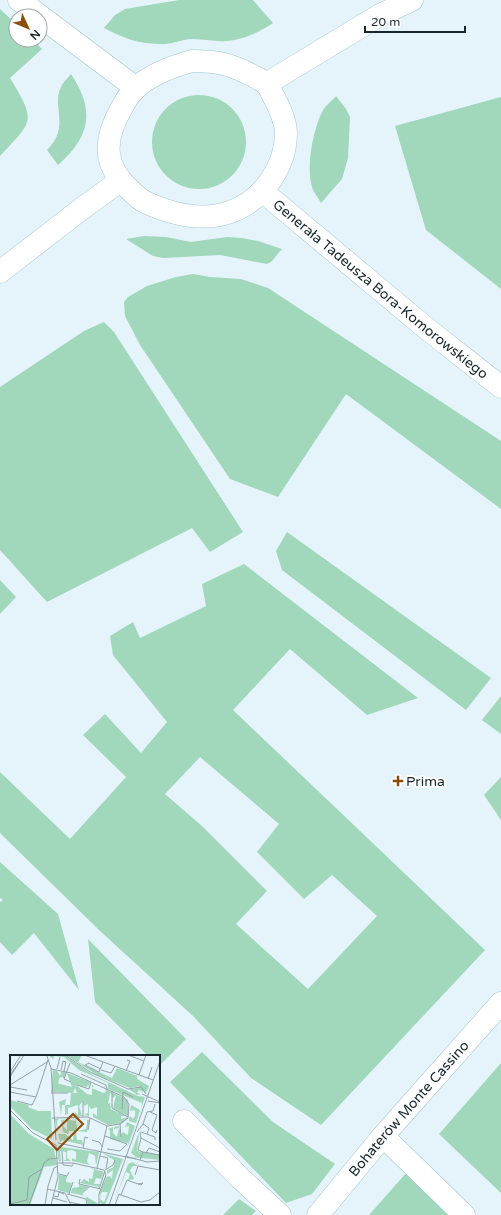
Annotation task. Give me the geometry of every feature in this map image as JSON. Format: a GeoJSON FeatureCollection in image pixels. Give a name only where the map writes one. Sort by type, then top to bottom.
{"type":"FeatureCollection","features":[{"type":"Feature","properties":{"kind":"street"},"geometry":{"type":"LineString","coordinates":[[19,0],[30,8]]}},
{"type":"Feature","properties":{"kind":"street"},"geometry":{"type":"LineString","coordinates":[[266,84],[380,15],[412,0]]}},
{"type":"Feature","properties":{"kind":"street"},"geometry":{"type":"LineString","coordinates":[[48,22],[136,88]]}},
{"type":"Feature","properties":{"kind":"street"},"geometry":{"type":"LineString","coordinates":[[192,61],[213,61],[233,66],[266,84],[280,109],[286,132],[284,152],[278,170],[262,191],[246,206],[228,213],[205,216],[184,216],[163,210],[140,200],[120,181],[110,164],[108,143],[114,122],[136,88],[172,66],[192,61]]}},
{"type":"Feature","properties":{"kind":"street"},"geometry":{"type":"LineString","coordinates":[[0,272],[120,181]]}},
{"type":"Feature","properties":{"kind":"street","name":"Generała Tadeusza Bora-Komorowskiego"},"geometry":{"type":"LineString","coordinates":[[262,191],[426,328],[501,387]]}},
{"type":"Feature","properties":{"kind":"street","name":"Bohaterów Monte Cassino"},"geometry":{"type":"LineString","coordinates":[[318,1215],[384,1136],[501,1003]]}},
{"type":"Feature","properties":{"kind":"street"},"geometry":{"type":"LineString","coordinates":[[184,1121],[240,1178],[280,1215]]}},
{"type":"Feature","properties":{"kind":"street"},"geometry":{"type":"LineString","coordinates":[[384,1136],[464,1215]]}},
{"type":"Feature","properties":{"kind":"green space"},"geometry":{"type":"Polygon","coordinates":[[[179,0],[253,0],[273,23],[251,35],[239,39],[218,41],[190,39],[166,44],[134,40],[104,28],[115,15],[125,9],[179,0]]]}},
{"type":"Feature","properties":{"kind":"green space"},"geometry":{"type":"Polygon","coordinates":[[[0,9],[8,16],[8,48],[42,49],[10,78],[24,103],[28,120],[20,135],[0,156],[0,9]]]}},
{"type":"Feature","properties":{"kind":"green space"},"geometry":{"type":"Polygon","coordinates":[[[71,74],[84,99],[86,122],[83,133],[77,144],[58,165],[47,150],[58,133],[59,94],[62,85],[71,74]]]}},
{"type":"Feature","properties":{"kind":"green space"},"geometry":{"type":"Polygon","coordinates":[[[199,95],[217,99],[232,109],[242,124],[246,142],[242,160],[232,175],[217,185],[199,189],[181,185],[166,175],[156,160],[152,142],[156,124],[166,109],[181,99],[199,95]]]}},
{"type":"Feature","properties":{"kind":"green space"},"geometry":{"type":"Polygon","coordinates":[[[336,96],[350,117],[348,158],[342,179],[321,203],[313,190],[311,182],[311,150],[319,118],[326,106],[336,96]]]}},
{"type":"Feature","properties":{"kind":"green space"},"geometry":{"type":"Polygon","coordinates":[[[501,97],[501,289],[426,230],[395,126],[501,97]]]}},
{"type":"Feature","properties":{"kind":"green space"},"geometry":{"type":"Polygon","coordinates":[[[144,236],[166,237],[191,242],[227,237],[242,238],[258,241],[282,249],[271,262],[267,264],[220,255],[163,258],[153,256],[126,239],[144,236]]]}},
{"type":"Feature","properties":{"kind":"green space"},"geometry":{"type":"Polygon","coordinates":[[[193,274],[210,277],[241,279],[268,288],[501,441],[501,509],[346,394],[278,497],[230,479],[140,345],[125,316],[124,302],[128,297],[147,286],[176,277],[193,274]]]}},
{"type":"Feature","properties":{"kind":"green space"},"geometry":{"type":"Polygon","coordinates":[[[104,322],[114,332],[243,532],[210,552],[192,528],[47,602],[0,550],[0,387],[84,331],[104,322]]]}},
{"type":"Feature","properties":{"kind":"green space"},"geometry":{"type":"Polygon","coordinates":[[[287,532],[491,678],[466,710],[282,570],[276,551],[287,532]]]}},
{"type":"Feature","properties":{"kind":"green space"},"geometry":{"type":"Polygon","coordinates":[[[244,564],[418,698],[367,715],[290,649],[233,710],[485,950],[321,1125],[251,1078],[193,1016],[100,931],[0,833],[0,772],[70,839],[126,777],[83,735],[105,714],[141,753],[167,722],[113,655],[110,636],[133,622],[140,638],[206,606],[202,584],[244,564]],[[200,757],[165,794],[202,826],[267,891],[236,924],[308,989],[377,916],[332,875],[304,899],[257,852],[279,824],[200,757]]]}},
{"type":"Feature","properties":{"kind":"green space"},"geometry":{"type":"Polygon","coordinates":[[[0,580],[16,597],[0,614],[0,580]]]}},
{"type":"Feature","properties":{"kind":"green space"},"geometry":{"type":"Polygon","coordinates":[[[501,696],[501,734],[482,720],[501,696]]]}},
{"type":"Feature","properties":{"kind":"green space"},"geometry":{"type":"Polygon","coordinates":[[[501,777],[501,820],[484,795],[501,777]]]}},
{"type":"Feature","properties":{"kind":"green space"},"geometry":{"type":"Polygon","coordinates":[[[0,862],[58,914],[79,990],[34,933],[12,955],[0,942],[0,902],[3,900],[0,898],[0,862]]]}},
{"type":"Feature","properties":{"kind":"green space"},"geometry":{"type":"Polygon","coordinates":[[[88,939],[186,1039],[160,1065],[160,1055],[147,1055],[95,1002],[88,939]]]}},
{"type":"Feature","properties":{"kind":"green space"},"geometry":{"type":"Polygon","coordinates":[[[202,1052],[273,1122],[335,1164],[312,1194],[286,1203],[170,1082],[202,1052]]]}},
{"type":"Feature","properties":{"kind":"green space"},"geometry":{"type":"Polygon","coordinates":[[[501,1063],[501,1193],[439,1134],[501,1063]]]}},
{"type":"Feature","properties":{"kind":"green space"},"geometry":{"type":"Polygon","coordinates":[[[407,1172],[450,1215],[369,1215],[407,1172]]]}},
{"type":"Feature","properties":{"kind":"green space"},"geometry":{"type":"Polygon","coordinates":[[[239,1199],[256,1211],[252,1215],[223,1215],[239,1199]]]}},
{"type":"Feature","properties":{"kind":"place","name":"Prima"},"geometry":{"type":"Point","coordinates":[398,781]}}]}
